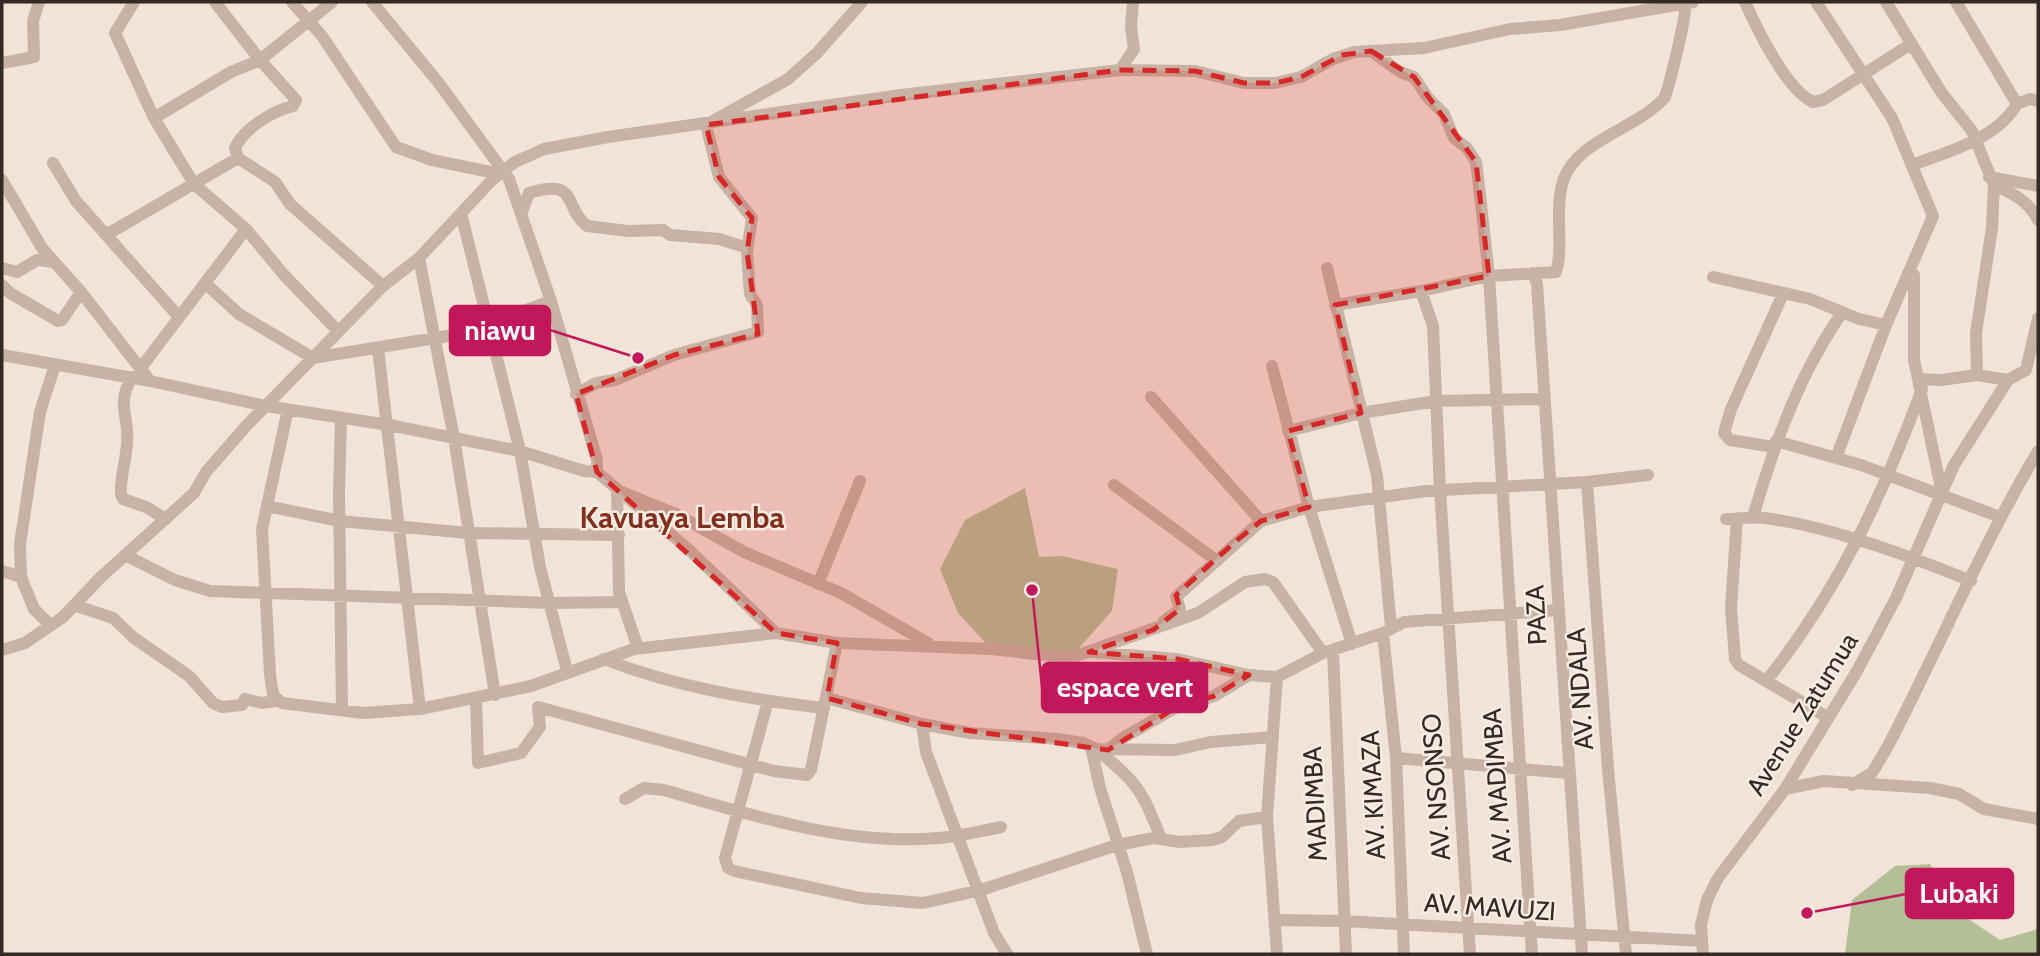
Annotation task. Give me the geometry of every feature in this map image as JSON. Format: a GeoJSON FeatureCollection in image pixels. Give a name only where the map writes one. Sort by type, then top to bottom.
{"type":"FeatureCollection","features":[{"type":"Feature","properties":{"kind":"street"},"geometry":{"type":"LineString","coordinates":[[2,63],[34,57],[33,20],[39,2]]}},
{"type":"Feature","properties":{"kind":"street"},"geometry":{"type":"LineString","coordinates":[[134,2],[115,33],[154,117],[194,184],[246,229],[284,275],[338,331]]}},
{"type":"Feature","properties":{"kind":"street"},"geometry":{"type":"LineString","coordinates":[[215,2],[297,102],[270,114],[243,138],[235,148],[238,158],[275,181],[297,210],[383,286]]}},
{"type":"Feature","properties":{"kind":"street"},"geometry":{"type":"LineString","coordinates":[[292,2],[322,36],[396,147],[468,170],[502,173]]}},
{"type":"Feature","properties":{"kind":"street"},"geometry":{"type":"LineString","coordinates":[[154,117],[231,72],[260,60],[306,20],[332,2]]}},
{"type":"Feature","properties":{"kind":"street"},"geometry":{"type":"LineString","coordinates":[[372,2],[452,101],[502,173],[509,179],[551,300],[597,460],[597,472]]}},
{"type":"Feature","properties":{"kind":"street"},"geometry":{"type":"LineString","coordinates":[[706,125],[788,79],[817,53],[862,2]]}},
{"type":"Feature","properties":{"kind":"street"},"geometry":{"type":"LineString","coordinates":[[1120,70],[1134,49],[1131,27],[1133,2]]}},
{"type":"Feature","properties":{"kind":"street"},"geometry":{"type":"LineString","coordinates":[[1745,2],[1777,61],[1807,100],[1813,102],[1823,100],[1911,44]]}},
{"type":"Feature","properties":{"kind":"street"},"geometry":{"type":"LineString","coordinates":[[1816,2],[1892,118],[1933,216],[1886,325],[1836,458]]}},
{"type":"Feature","properties":{"kind":"street"},"geometry":{"type":"LineString","coordinates":[[1886,2],[1946,100],[1968,124],[1992,181],[1992,228],[1976,333],[1977,375]]}},
{"type":"Feature","properties":{"kind":"street"},"geometry":{"type":"LineString","coordinates":[[1956,2],[2017,104]]}},
{"type":"Feature","properties":{"kind":"street"},"geometry":{"type":"LineString","coordinates":[[2,650],[25,643],[50,625],[194,493],[206,472],[338,331],[367,305],[383,286],[419,258],[502,173],[527,156],[568,143],[901,95],[1120,70],[1195,71],[1244,83],[1275,83],[1301,77],[1342,55],[1424,48],[1520,27],[1560,25],[1685,3],[1686,17],[1679,29],[1665,97],[1574,163],[1567,173],[1558,203],[1558,268],[1552,274],[1489,276],[1421,291],[1335,304]]}},
{"type":"Feature","properties":{"kind":"street","name":"AV. MADIMBA"},"geometry":{"type":"LineString","coordinates":[[1371,51],[1400,72],[1414,78],[1428,99],[1444,114],[1454,138],[1468,149],[1476,162],[1489,276],[1531,954]]}},
{"type":"Feature","properties":{"kind":"street"},"geometry":{"type":"LineString","coordinates":[[1912,165],[1975,141],[2004,119],[2017,104],[2030,99],[2038,101]]}},
{"type":"Feature","properties":{"kind":"street"},"geometry":{"type":"LineString","coordinates":[[576,394],[596,383],[615,380],[674,355],[755,334],[759,319],[757,302],[749,290],[748,247],[752,218],[719,177],[706,125]]}},
{"type":"Feature","properties":{"kind":"street"},"geometry":{"type":"LineString","coordinates":[[106,235],[238,158]]}},
{"type":"Feature","properties":{"kind":"street"},"geometry":{"type":"LineString","coordinates":[[53,163],[76,201],[179,317]]}},
{"type":"Feature","properties":{"kind":"street"},"geometry":{"type":"LineString","coordinates":[[2,180],[19,214],[54,262],[81,292],[136,373]]}},
{"type":"Feature","properties":{"kind":"street"},"geometry":{"type":"LineString","coordinates":[[1992,181],[2038,186]]}},
{"type":"Feature","properties":{"kind":"street"},"geometry":{"type":"LineString","coordinates":[[1992,181],[2032,203],[2038,220]]}},
{"type":"Feature","properties":{"kind":"street"},"geometry":{"type":"LineString","coordinates":[[522,212],[529,193],[542,189],[561,190],[572,200],[579,218],[587,226],[628,231],[663,230],[670,235],[719,239],[748,247]]}},
{"type":"Feature","properties":{"kind":"street"},"geometry":{"type":"LineString","coordinates":[[461,213],[520,451],[549,603],[567,671]]}},
{"type":"Feature","properties":{"kind":"street"},"geometry":{"type":"LineString","coordinates":[[166,519],[146,506],[122,499],[128,434],[122,412],[124,396],[136,373],[246,229]]}},
{"type":"Feature","properties":{"kind":"street"},"geometry":{"type":"LineString","coordinates":[[419,258],[454,438],[495,695]]}},
{"type":"Feature","properties":{"kind":"street"},"geometry":{"type":"LineString","coordinates":[[2,268],[17,272],[37,260],[54,262]]}},
{"type":"Feature","properties":{"kind":"street"},"geometry":{"type":"LineString","coordinates":[[1914,264],[1912,338],[1942,493]]}},
{"type":"Feature","properties":{"kind":"street","name":"AV. KIMAZA"},"geometry":{"type":"LineString","coordinates":[[1326,268],[1380,496],[1396,758],[1404,954]]}},
{"type":"Feature","properties":{"kind":"street","name":"PAZA"},"geometry":{"type":"LineString","coordinates":[[1533,274],[1537,284],[1582,954]]}},
{"type":"Feature","properties":{"kind":"street"},"geometry":{"type":"LineString","coordinates":[[1713,277],[1832,306],[1842,313],[1886,325]]}},
{"type":"Feature","properties":{"kind":"street"},"geometry":{"type":"LineString","coordinates":[[205,284],[239,314],[313,358],[435,340],[489,325],[551,300]]}},
{"type":"Feature","properties":{"kind":"street","name":"AV. NSONSO"},"geometry":{"type":"LineString","coordinates":[[1421,291],[1433,326],[1447,617],[1470,954]]}},
{"type":"Feature","properties":{"kind":"street"},"geometry":{"type":"LineString","coordinates":[[4,293],[58,321],[62,320],[81,292]]}},
{"type":"Feature","properties":{"kind":"street"},"geometry":{"type":"LineString","coordinates":[[1783,294],[1736,398],[1724,433],[1730,440],[1775,444],[1836,458],[1942,493],[2000,517]]}},
{"type":"Feature","properties":{"kind":"street"},"geometry":{"type":"LineString","coordinates":[[1753,517],[1775,444],[1824,339],[1842,313]]}},
{"type":"Feature","properties":{"kind":"street","name":"Avenue Zatumua"},"geometry":{"type":"LineString","coordinates":[[1702,948],[1701,925],[1707,900],[1718,878],[1785,789],[1879,632],[1914,560],[1954,465],[2008,380],[2026,370],[2038,318]]}},
{"type":"Feature","properties":{"kind":"street"},"geometry":{"type":"LineString","coordinates":[[378,349],[389,425],[420,709]]}},
{"type":"Feature","properties":{"kind":"street"},"geometry":{"type":"LineString","coordinates":[[2,355],[55,365],[136,373],[150,381],[267,406],[389,425],[520,451],[584,471],[597,472],[687,548],[776,634]]}},
{"type":"Feature","properties":{"kind":"street"},"geometry":{"type":"LineString","coordinates":[[50,625],[34,609],[21,577],[20,544],[40,412],[55,365]]}},
{"type":"Feature","properties":{"kind":"street"},"geometry":{"type":"LineString","coordinates":[[1272,366],[1309,507],[1352,644]]}},
{"type":"Feature","properties":{"kind":"street"},"geometry":{"type":"LineString","coordinates":[[1921,384],[1977,375],[2008,380]]}},
{"type":"Feature","properties":{"kind":"street"},"geometry":{"type":"LineString","coordinates":[[1767,680],[1823,601],[1857,541],[1890,475],[1921,384]]}},
{"type":"Feature","properties":{"kind":"street"},"geometry":{"type":"LineString","coordinates":[[1151,397],[1261,521]]}},
{"type":"Feature","properties":{"kind":"street"},"geometry":{"type":"LineString","coordinates":[[1288,431],[1361,413],[1436,401],[1544,399]]}},
{"type":"Feature","properties":{"kind":"street"},"geometry":{"type":"LineString","coordinates":[[276,701],[270,674],[261,542],[288,409]]}},
{"type":"Feature","properties":{"kind":"street"},"geometry":{"type":"LineString","coordinates":[[341,418],[342,710]]}},
{"type":"Feature","properties":{"kind":"street"},"geometry":{"type":"LineString","coordinates":[[1852,785],[1872,773],[1971,581],[2000,517],[2038,451]]}},
{"type":"Feature","properties":{"kind":"street"},"geometry":{"type":"LineString","coordinates":[[1153,630],[1180,609],[1176,597],[1179,593],[1261,521],[1309,507],[1380,496],[1501,486],[1550,485],[1648,475]]}},
{"type":"Feature","properties":{"kind":"street"},"geometry":{"type":"LineString","coordinates":[[818,584],[860,481]]}},
{"type":"Feature","properties":{"kind":"street","name":"AV. NDALA"},"geometry":{"type":"LineString","coordinates":[[1587,482],[1608,769],[1626,954]]}},
{"type":"Feature","properties":{"kind":"street"},"geometry":{"type":"LineString","coordinates":[[1114,485],[1217,562]]}},
{"type":"Feature","properties":{"kind":"street"},"geometry":{"type":"LineString","coordinates":[[617,490],[620,602],[638,648]]}},
{"type":"Feature","properties":{"kind":"street"},"geometry":{"type":"LineString","coordinates":[[617,490],[637,496],[744,552],[868,607],[928,643]]}},
{"type":"Feature","properties":{"kind":"street"},"geometry":{"type":"LineString","coordinates":[[267,506],[340,521],[468,533],[619,535]]}},
{"type":"Feature","properties":{"kind":"street"},"geometry":{"type":"LineString","coordinates":[[1827,717],[1740,666],[1735,659],[1731,608],[1732,519],[1753,517],[1857,541],[1971,581]]}},
{"type":"Feature","properties":{"kind":"street"},"geometry":{"type":"LineString","coordinates":[[125,555],[175,580],[209,591],[549,603],[620,602]]}},
{"type":"Feature","properties":{"kind":"street"},"geometry":{"type":"LineString","coordinates":[[2,571],[21,577]]}},
{"type":"Feature","properties":{"kind":"street"},"geometry":{"type":"LineString","coordinates":[[74,605],[113,618],[134,638],[189,676],[213,703],[222,707],[242,705],[245,699],[342,710],[420,709],[495,695],[638,648],[776,634],[837,643],[991,649],[1060,658],[1092,652],[1198,613],[1245,582],[1265,579],[1273,582],[1328,652]]}},
{"type":"Feature","properties":{"kind":"street"},"geometry":{"type":"LineString","coordinates":[[1092,652],[1177,659],[1249,675],[1277,677],[1328,652],[1413,620],[1559,610]]}},
{"type":"Feature","properties":{"kind":"street"},"geometry":{"type":"LineString","coordinates":[[475,699],[478,763],[521,753],[540,727],[538,707],[790,774],[810,774],[837,643]]}},
{"type":"Feature","properties":{"kind":"street","name":"MADIMBA"},"geometry":{"type":"LineString","coordinates":[[1328,652],[1346,954]]}},
{"type":"Feature","properties":{"kind":"street"},"geometry":{"type":"LineString","coordinates":[[604,659],[646,676],[734,698],[825,703],[970,733],[1058,739],[1099,749],[1175,750],[1211,742],[1273,737]]}},
{"type":"Feature","properties":{"kind":"street"},"geometry":{"type":"LineString","coordinates":[[1099,749],[1169,712],[1214,696],[1249,675]]}},
{"type":"Feature","properties":{"kind":"street"},"geometry":{"type":"LineString","coordinates":[[1277,677],[1267,817],[1277,954]]}},
{"type":"Feature","properties":{"kind":"street"},"geometry":{"type":"LineString","coordinates":[[768,701],[725,858],[728,868],[734,871],[826,892],[897,903],[923,903],[981,890],[1117,845],[1161,838],[1180,842],[1212,840],[1222,836],[1239,821],[1267,817]]}},
{"type":"Feature","properties":{"kind":"street"},"geometry":{"type":"LineString","coordinates":[[922,724],[926,752],[981,890],[995,933],[1007,954]]}},
{"type":"Feature","properties":{"kind":"street"},"geometry":{"type":"LineString","coordinates":[[1099,749],[1142,791],[1161,838]]}},
{"type":"Feature","properties":{"kind":"street"},"geometry":{"type":"LineString","coordinates":[[1099,749],[1117,845],[1127,872],[1147,954]]}},
{"type":"Feature","properties":{"kind":"street"},"geometry":{"type":"LineString","coordinates":[[1396,758],[1568,773]]}},
{"type":"Feature","properties":{"kind":"street"},"geometry":{"type":"LineString","coordinates":[[1785,789],[1818,781],[1946,791],[1969,799],[1984,809],[2038,819]]}},
{"type":"Feature","properties":{"kind":"street"},"geometry":{"type":"LineString","coordinates":[[625,799],[644,788],[664,790],[739,812],[820,830],[900,839],[958,835],[1001,827]]}},
{"type":"Feature","properties":{"kind":"street","name":"AV. MAVUZI"},"geometry":{"type":"LineString","coordinates":[[1275,920],[1344,921],[1581,935],[1702,948]]}},
{"type":"Feature","properties":{"kind":"highlighted area"},"geometry":{"type":"Polygon","coordinates":[[[1371,51],[1414,77],[1476,162],[1489,276],[1335,305],[1361,413],[1288,431],[1309,507],[1261,521],[1176,595],[1180,609],[1153,630],[1089,652],[1177,659],[1249,675],[1214,696],[1175,708],[1108,750],[922,724],[827,698],[837,643],[776,633],[597,472],[576,394],[674,355],[758,334],[747,252],[752,218],[719,177],[706,125],[1120,70],[1195,71],[1244,83],[1275,83],[1301,77],[1342,55],[1371,51]]]}},
{"type":"Feature","properties":{"kind":"green space"},"geometry":{"type":"Polygon","coordinates":[[[1025,488],[1039,557],[1062,556],[1118,569],[1112,611],[1070,658],[991,649],[958,613],[940,569],[965,520],[1025,488]]]}},
{"type":"Feature","properties":{"kind":"green space"},"geometry":{"type":"Polygon","coordinates":[[[1930,864],[1958,912],[2000,940],[2038,929],[2038,954],[1845,954],[1852,900],[1895,866],[1930,864]]]}},
{"type":"Feature","properties":{"kind":"place","name":"niawu"},"geometry":{"type":"Point","coordinates":[638,358]}},
{"type":"Feature","properties":{"kind":"place","name":"espace vert"},"geometry":{"type":"Point","coordinates":[1032,590]}},
{"type":"Feature","properties":{"kind":"place","name":"Lubaki"},"geometry":{"type":"Point","coordinates":[1807,913]}},
{"type":"Feature","properties":{"kind":"district","name":"Kavuaya Lemba"},"geometry":{"type":"Point","coordinates":[682,518]}}]}
